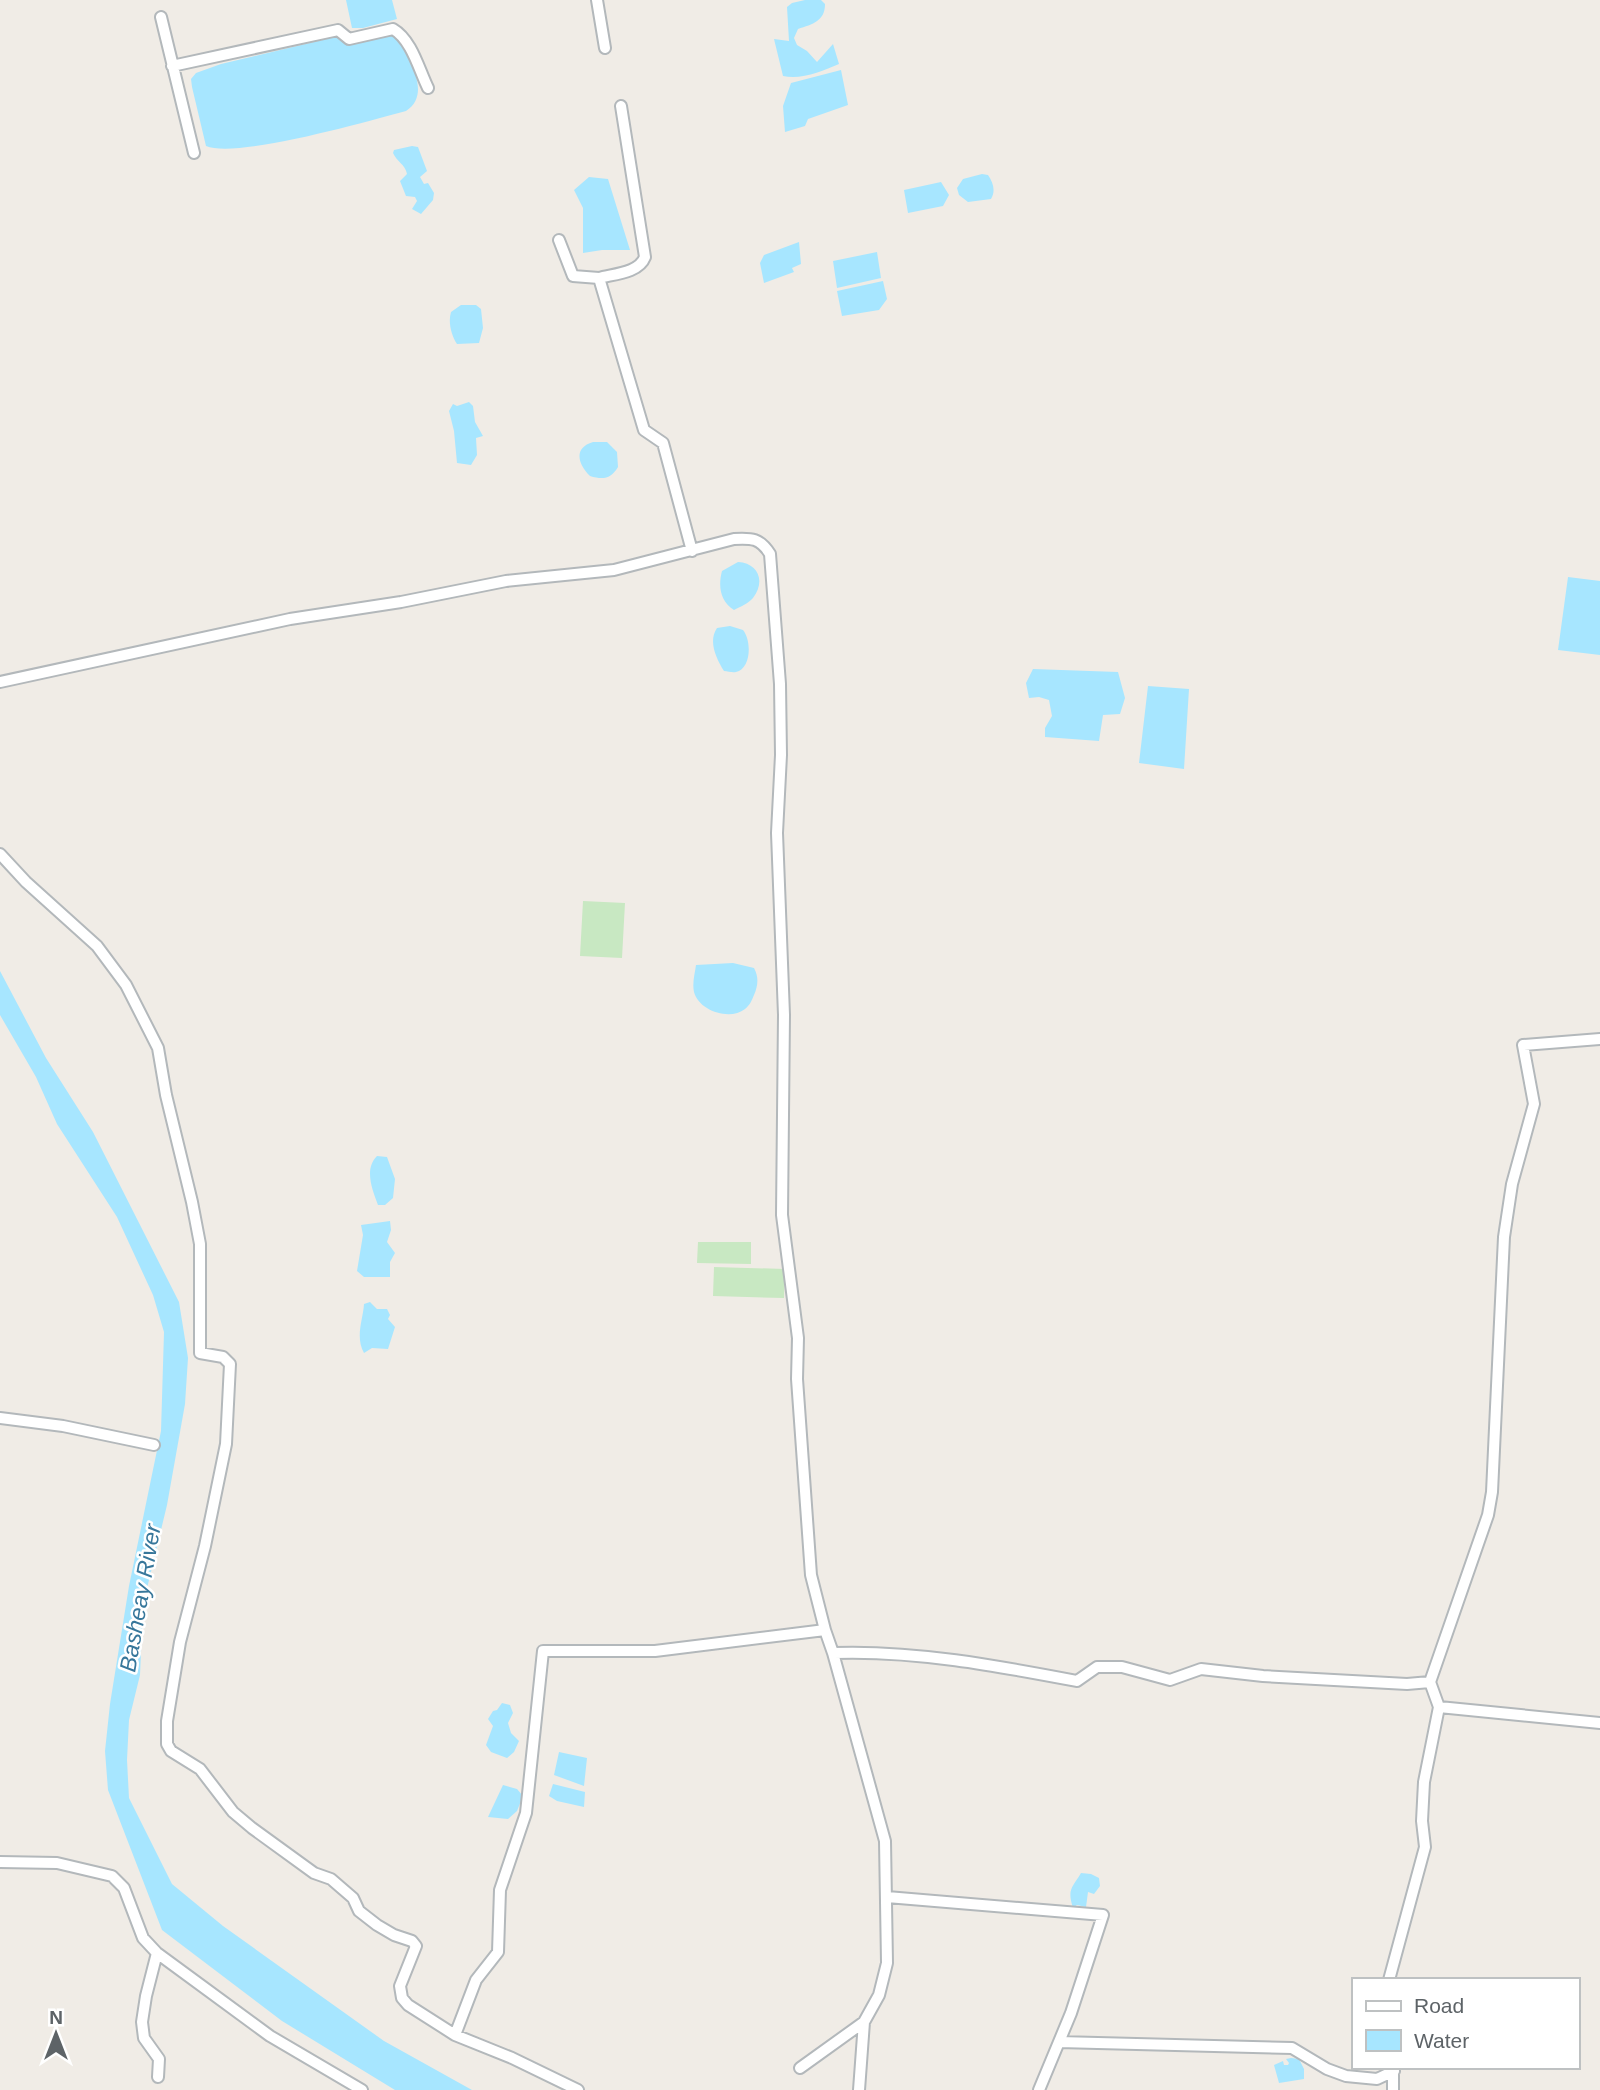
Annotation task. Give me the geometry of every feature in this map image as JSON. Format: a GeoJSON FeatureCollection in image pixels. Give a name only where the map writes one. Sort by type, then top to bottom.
{"type":"FeatureCollection","features":[{"type":"Feature","properties":{"kind":"street"},"geometry":{"type":"LineString","coordinates":[[597,0],[605,48]]}},
{"type":"Feature","properties":{"kind":"street"},"geometry":{"type":"LineString","coordinates":[[161,17],[194,153]]}},
{"type":"Feature","properties":{"kind":"street"},"geometry":{"type":"LineString","coordinates":[[172,66],[338,30],[349,39],[393,29],[399,32],[409,46],[428,89]]}},
{"type":"Feature","properties":{"kind":"street"},"geometry":{"type":"LineString","coordinates":[[559,240],[573,276],[599,278],[635,268],[643,262],[645,257],[621,106]]}},
{"type":"Feature","properties":{"kind":"street"},"geometry":{"type":"LineString","coordinates":[[599,278],[644,430],[663,443],[692,551]]}},
{"type":"Feature","properties":{"kind":"street"},"geometry":{"type":"LineString","coordinates":[[0,682],[290,620],[506,581],[614,570],[734,539],[751,538],[764,544],[770,554],[780,684],[781,755],[777,833],[784,1015],[782,1215],[797,1327],[801,1453],[811,1575],[885,1841],[887,1962],[879,1995],[864,2022],[859,2090]]}},
{"type":"Feature","properties":{"kind":"street"},"geometry":{"type":"LineString","coordinates":[[0,854],[26,882],[97,946],[125,985],[158,1048],[200,1244],[200,1353],[223,1357],[230,1364],[226,1444],[205,1546],[180,1642],[167,1721],[167,1744],[171,1751],[200,1769],[233,1812],[314,1872],[331,1879],[353,1898],[359,1911],[377,1925],[412,1941],[416,1946],[400,1986],[402,1998],[408,2005],[455,2035],[512,2058],[578,2090]]}},
{"type":"Feature","properties":{"kind":"street"},"geometry":{"type":"LineString","coordinates":[[1390,1978],[1425,1847],[1422,1821],[1424,1782],[1439,1707],[1430,1682],[1488,1515],[1492,1492],[1504,1237],[1512,1184],[1534,1104],[1523,1045],[1600,1039]]}},
{"type":"Feature","properties":{"kind":"street"},"geometry":{"type":"LineString","coordinates":[[0,1418],[63,1426],[154,1445]]}},
{"type":"Feature","properties":{"kind":"street"},"geometry":{"type":"LineString","coordinates":[[455,2035],[476,1980],[498,1952],[500,1889],[526,1813],[543,1650],[655,1651],[825,1630]]}},
{"type":"Feature","properties":{"kind":"street"},"geometry":{"type":"LineString","coordinates":[[833,1653],[873,1651],[1077,1681],[1097,1667],[1122,1667],[1170,1681],[1201,1669],[1263,1676],[1381,1683],[1430,1682]]}},
{"type":"Feature","properties":{"kind":"street"},"geometry":{"type":"LineString","coordinates":[[1439,1707],[1600,1723]]}},
{"type":"Feature","properties":{"kind":"street"},"geometry":{"type":"LineString","coordinates":[[0,1862],[57,1863],[112,1875],[124,1888],[143,1938],[157,1953],[270,2036],[362,2090]]}},
{"type":"Feature","properties":{"kind":"street"},"geometry":{"type":"LineString","coordinates":[[887,1896],[1103,1915],[1072,2013],[1039,2090]]}},
{"type":"Feature","properties":{"kind":"street"},"geometry":{"type":"LineString","coordinates":[[157,1953],[142,2022],[144,2038],[159,2059],[158,2077]]}},
{"type":"Feature","properties":{"kind":"street"},"geometry":{"type":"LineString","coordinates":[[800,2068],[864,2022]]}},
{"type":"Feature","properties":{"kind":"street"},"geometry":{"type":"LineString","coordinates":[[1059,2042],[1292,2048],[1326,2069],[1346,2076],[1377,2079],[1393,2069]]}},
{"type":"Feature","properties":{"kind":"street"},"geometry":{"type":"LineString","coordinates":[[1393,2069],[1393,2090]]}},
{"type":"Feature","properties":{"kind":"green space"},"geometry":{"type":"Polygon","coordinates":[[[583,901],[625,903],[622,958],[580,956],[583,901]]]}},
{"type":"Feature","properties":{"kind":"green space"},"geometry":{"type":"Polygon","coordinates":[[[698,1242],[751,1242],[751,1264],[697,1263],[698,1242]]]}},
{"type":"Feature","properties":{"kind":"green space"},"geometry":{"type":"Polygon","coordinates":[[[714,1267],[785,1269],[784,1298],[713,1296],[714,1267]]]}},
{"type":"Feature","properties":{"kind":"water"},"geometry":{"type":"Polygon","coordinates":[[[346,0],[392,0],[397,19],[363,28],[352,28],[346,0]]]}},
{"type":"Feature","properties":{"kind":"water"},"geometry":{"type":"Polygon","coordinates":[[[805,0],[821,0],[825,4],[824,10],[817,21],[798,29],[794,38],[797,45],[817,62],[833,44],[839,64],[805,76],[783,76],[774,39],[789,41],[787,7],[805,0]]]}},
{"type":"Feature","properties":{"kind":"water"},"geometry":{"type":"Polygon","coordinates":[[[384,32],[394,35],[415,74],[417,95],[414,104],[406,111],[273,143],[222,149],[206,146],[192,87],[191,79],[196,73],[221,64],[339,36],[384,32]]]}},
{"type":"Feature","properties":{"kind":"water"},"geometry":{"type":"Polygon","coordinates":[[[841,70],[848,105],[808,119],[805,126],[785,132],[783,106],[791,83],[841,70]]]}},
{"type":"Feature","properties":{"kind":"water"},"geometry":{"type":"Polygon","coordinates":[[[418,147],[427,171],[420,177],[434,193],[433,200],[421,214],[412,209],[417,201],[415,197],[406,196],[400,181],[407,174],[393,153],[394,150],[418,147]]]}},
{"type":"Feature","properties":{"kind":"water"},"geometry":{"type":"Polygon","coordinates":[[[988,175],[992,184],[991,199],[968,202],[959,195],[957,188],[963,179],[988,175]]]}},
{"type":"Feature","properties":{"kind":"water"},"geometry":{"type":"Polygon","coordinates":[[[589,177],[608,179],[630,250],[583,253],[583,208],[574,190],[589,177]]]}},
{"type":"Feature","properties":{"kind":"water"},"geometry":{"type":"Polygon","coordinates":[[[941,182],[949,195],[943,206],[908,213],[904,190],[941,182]]]}},
{"type":"Feature","properties":{"kind":"water"},"geometry":{"type":"Polygon","coordinates":[[[799,242],[801,264],[792,268],[794,272],[764,283],[760,263],[764,255],[799,242]]]}},
{"type":"Feature","properties":{"kind":"water"},"geometry":{"type":"Polygon","coordinates":[[[877,252],[881,278],[837,288],[833,261],[877,252]]]}},
{"type":"Feature","properties":{"kind":"water"},"geometry":{"type":"Polygon","coordinates":[[[883,281],[887,299],[879,310],[842,316],[837,291],[883,281]]]}},
{"type":"Feature","properties":{"kind":"water"},"geometry":{"type":"Polygon","coordinates":[[[461,305],[476,305],[481,309],[483,328],[479,343],[457,344],[455,340],[450,316],[451,312],[461,305]]]}},
{"type":"Feature","properties":{"kind":"water"},"geometry":{"type":"Polygon","coordinates":[[[469,402],[473,406],[475,422],[483,436],[476,438],[477,455],[471,465],[457,463],[449,411],[453,404],[457,406],[469,402]]]}},
{"type":"Feature","properties":{"kind":"water"},"geometry":{"type":"Polygon","coordinates":[[[593,442],[607,442],[617,452],[618,467],[609,476],[590,476],[580,462],[582,448],[593,442]]]}},
{"type":"Feature","properties":{"kind":"water"},"geometry":{"type":"Polygon","coordinates":[[[738,562],[755,569],[759,585],[751,600],[734,610],[723,598],[720,582],[722,571],[738,562]]]}},
{"type":"Feature","properties":{"kind":"water"},"geometry":{"type":"Polygon","coordinates":[[[1568,577],[1600,581],[1600,655],[1558,650],[1568,577]]]}},
{"type":"Feature","properties":{"kind":"water"},"geometry":{"type":"Polygon","coordinates":[[[730,626],[743,630],[749,647],[745,666],[734,672],[724,671],[713,644],[717,628],[730,626]]]}},
{"type":"Feature","properties":{"kind":"water"},"geometry":{"type":"Polygon","coordinates":[[[1033,669],[1118,672],[1125,698],[1120,714],[1103,715],[1099,741],[1045,737],[1045,728],[1052,716],[1049,700],[1029,698],[1026,683],[1033,669]]]}},
{"type":"Feature","properties":{"kind":"water"},"geometry":{"type":"Polygon","coordinates":[[[1148,686],[1189,689],[1184,769],[1139,763],[1148,686]]]}},
{"type":"Feature","properties":{"kind":"water"},"geometry":{"type":"Polygon","coordinates":[[[733,963],[754,968],[756,971],[757,985],[751,1002],[745,1009],[731,1014],[708,1009],[697,999],[694,992],[696,965],[733,963]]]}},
{"type":"Feature","properties":{"kind":"water","name":"Basheay River"},"geometry":{"type":"Polygon","coordinates":[[[0,971],[46,1058],[93,1132],[179,1302],[188,1358],[185,1404],[167,1505],[143,1605],[140,1675],[129,1720],[129,1798],[172,1884],[223,1926],[384,2041],[472,2090],[395,2090],[282,2021],[162,1930],[108,1790],[105,1751],[129,1586],[161,1431],[164,1332],[153,1295],[117,1217],[57,1124],[36,1077],[0,1015],[0,971]]]}},
{"type":"Feature","properties":{"kind":"water"},"geometry":{"type":"Polygon","coordinates":[[[377,1156],[387,1157],[395,1179],[393,1198],[385,1205],[378,1205],[370,1179],[371,1167],[377,1156]]]}},
{"type":"Feature","properties":{"kind":"water"},"geometry":{"type":"Polygon","coordinates":[[[390,1221],[391,1230],[387,1242],[395,1253],[390,1262],[390,1277],[364,1277],[357,1271],[363,1235],[361,1225],[390,1221]]]}},
{"type":"Feature","properties":{"kind":"water"},"geometry":{"type":"Polygon","coordinates":[[[370,1302],[377,1309],[387,1309],[390,1315],[388,1319],[395,1327],[388,1349],[372,1348],[364,1353],[360,1328],[364,1304],[370,1302]]]}},
{"type":"Feature","properties":{"kind":"water"},"geometry":{"type":"Polygon","coordinates":[[[502,1703],[510,1705],[513,1713],[508,1723],[511,1733],[519,1741],[514,1752],[507,1758],[491,1752],[486,1745],[493,1726],[488,1719],[502,1703]]]}},
{"type":"Feature","properties":{"kind":"water"},"geometry":{"type":"Polygon","coordinates":[[[559,1752],[587,1758],[584,1786],[554,1775],[559,1752]]]}},
{"type":"Feature","properties":{"kind":"water"},"geometry":{"type":"Polygon","coordinates":[[[553,1784],[585,1792],[584,1807],[557,1801],[549,1796],[553,1784]]]}},
{"type":"Feature","properties":{"kind":"water"},"geometry":{"type":"Polygon","coordinates":[[[503,1785],[517,1789],[523,1796],[517,1811],[508,1819],[488,1817],[503,1785]]]}},
{"type":"Feature","properties":{"kind":"water"},"geometry":{"type":"Polygon","coordinates":[[[1081,1873],[1099,1878],[1100,1886],[1094,1894],[1088,1892],[1086,1907],[1077,1905],[1073,1908],[1071,1893],[1081,1873]]]}},
{"type":"Feature","properties":{"kind":"water"},"geometry":{"type":"Polygon","coordinates":[[[1286,2059],[1299,2059],[1304,2069],[1304,2079],[1279,2083],[1274,2065],[1283,2061],[1284,2065],[1288,2065],[1286,2059]]]}}]}
